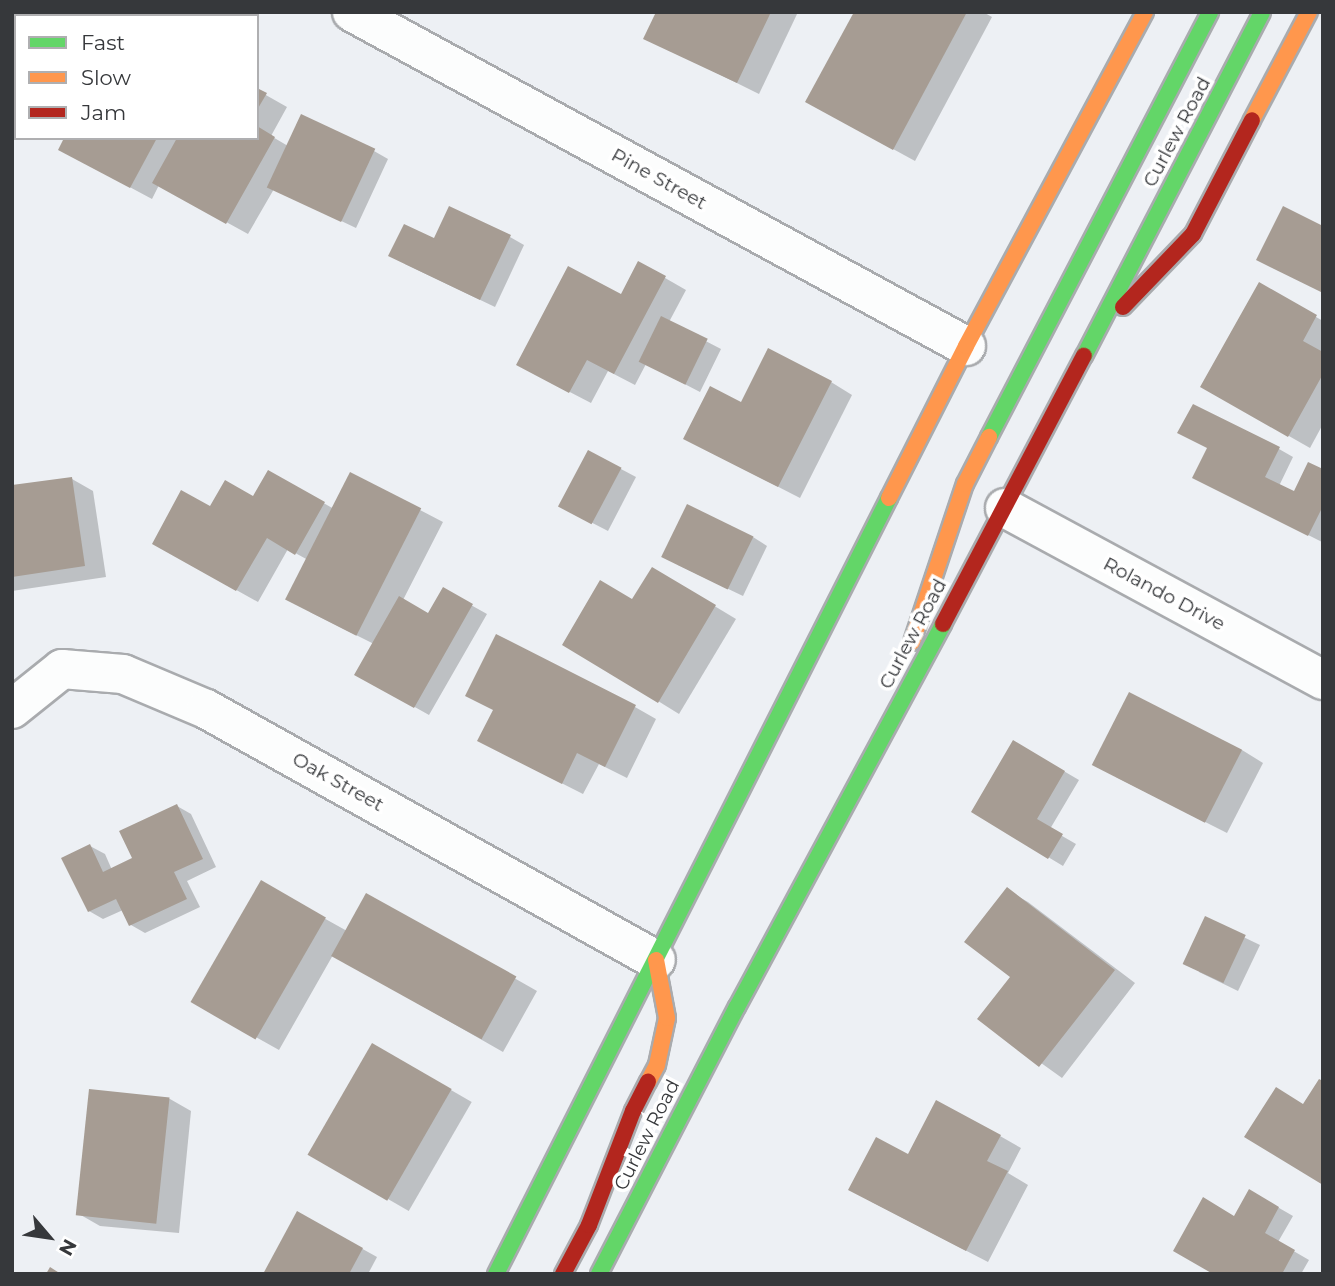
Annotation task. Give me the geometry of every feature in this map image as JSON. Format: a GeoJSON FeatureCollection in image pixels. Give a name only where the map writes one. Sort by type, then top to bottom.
{"type":"FeatureCollection","features":[{"type":"Feature","properties":{"kind":"main road"},"geometry":{"type":"LineString","coordinates":[[496,1274],[966,346],[1145,12]]}},
{"type":"Feature","properties":{"kind":"main road"},"geometry":{"type":"LineString","coordinates":[[878,744],[965,484],[1210,12]]}},
{"type":"Feature","properties":{"kind":"main road","name":"Curlew Road"},"geometry":{"type":"LineString","coordinates":[[599,1274],[1005,508],[1262,12]]}},
{"type":"Feature","properties":{"kind":"main road"},"geometry":{"type":"LineString","coordinates":[[1093,338],[1193,234],[1309,12]]}},
{"type":"Feature","properties":{"kind":"main road"},"geometry":{"type":"LineString","coordinates":[[563,1274],[589,1225],[634,1111],[657,1065],[667,1018],[656,960]]}},
{"type":"Feature","properties":{"kind":"street","name":"Pine Street"},"geometry":{"type":"LineString","coordinates":[[352,12],[966,346]]}},
{"type":"Feature","properties":{"kind":"street","name":"Rolando Drive"},"geometry":{"type":"LineString","coordinates":[[1005,508],[1323,680]]}},
{"type":"Feature","properties":{"kind":"street","name":"Oak Street"},"geometry":{"type":"LineString","coordinates":[[12,709],[62,669],[122,674],[206,709],[656,960]]}},
{"type":"Feature","properties":{"kind":"building"},"geometry":{"type":"Polygon","coordinates":[[[656,12],[771,12],[737,83],[643,39],[656,12]]]}},
{"type":"Feature","properties":{"kind":"building"},"geometry":{"type":"Polygon","coordinates":[[[854,12],[967,12],[893,150],[805,102],[854,12]]]}},
{"type":"Feature","properties":{"kind":"building"},"geometry":{"type":"Polygon","coordinates":[[[259,89],[267,93],[259,107],[259,89]]]}},
{"type":"Feature","properties":{"kind":"building"},"geometry":{"type":"Polygon","coordinates":[[[301,114],[375,149],[341,222],[267,187],[301,114]]]}},
{"type":"Feature","properties":{"kind":"building"},"geometry":{"type":"Polygon","coordinates":[[[259,127],[275,137],[226,224],[152,183],[176,140],[259,140],[259,127]]]}},
{"type":"Feature","properties":{"kind":"building"},"geometry":{"type":"Polygon","coordinates":[[[63,140],[156,140],[130,188],[58,150],[63,140]]]}},
{"type":"Feature","properties":{"kind":"building"},"geometry":{"type":"Polygon","coordinates":[[[449,206],[511,235],[480,300],[388,256],[404,224],[434,238],[449,206]]]}},
{"type":"Feature","properties":{"kind":"building"},"geometry":{"type":"Polygon","coordinates":[[[1283,206],[1323,226],[1323,293],[1256,260],[1283,206]]]}},
{"type":"Feature","properties":{"kind":"building"},"geometry":{"type":"Polygon","coordinates":[[[638,261],[666,276],[614,374],[587,360],[569,393],[516,365],[568,266],[621,294],[638,261]]]}},
{"type":"Feature","properties":{"kind":"building"},"geometry":{"type":"Polygon","coordinates":[[[1259,282],[1317,315],[1303,341],[1323,352],[1323,374],[1288,437],[1200,387],[1259,282]]]}},
{"type":"Feature","properties":{"kind":"building"},"geometry":{"type":"Polygon","coordinates":[[[661,316],[708,339],[685,385],[639,362],[661,316]]]}},
{"type":"Feature","properties":{"kind":"building"},"geometry":{"type":"Polygon","coordinates":[[[768,348],[832,381],[778,487],[683,439],[710,386],[741,402],[768,348]]]}},
{"type":"Feature","properties":{"kind":"building"},"geometry":{"type":"Polygon","coordinates":[[[1193,404],[1280,447],[1265,477],[1294,491],[1308,462],[1323,469],[1323,506],[1308,536],[1192,478],[1207,448],[1177,433],[1193,404]]]}},
{"type":"Feature","properties":{"kind":"building"},"geometry":{"type":"Polygon","coordinates":[[[588,450],[622,468],[592,524],[558,507],[588,450]]]}},
{"type":"Feature","properties":{"kind":"building"},"geometry":{"type":"Polygon","coordinates":[[[268,470],[325,502],[295,555],[267,538],[236,591],[152,544],[181,490],[210,506],[225,480],[253,496],[268,470]]]}},
{"type":"Feature","properties":{"kind":"building"},"geometry":{"type":"Polygon","coordinates":[[[350,472],[421,508],[356,636],[285,599],[350,472]]]}},
{"type":"Feature","properties":{"kind":"building"},"geometry":{"type":"Polygon","coordinates":[[[72,477],[85,566],[12,577],[12,485],[72,477]]]}},
{"type":"Feature","properties":{"kind":"building"},"geometry":{"type":"Polygon","coordinates":[[[687,504],[754,536],[728,589],[661,557],[687,504]]]}},
{"type":"Feature","properties":{"kind":"building"},"geometry":{"type":"Polygon","coordinates":[[[652,567],[716,605],[658,703],[562,645],[600,580],[632,599],[652,567]]]}},
{"type":"Feature","properties":{"kind":"building"},"geometry":{"type":"Polygon","coordinates":[[[443,587],[473,604],[414,708],[354,675],[399,596],[428,613],[443,587]]]}},
{"type":"Feature","properties":{"kind":"building"},"geometry":{"type":"Polygon","coordinates":[[[496,634],[636,705],[605,767],[577,753],[562,784],[477,741],[493,710],[465,696],[496,634]]]}},
{"type":"Feature","properties":{"kind":"building"},"geometry":{"type":"Polygon","coordinates":[[[1129,692],[1242,750],[1205,823],[1092,765],[1129,692]]]}},
{"type":"Feature","properties":{"kind":"building"},"geometry":{"type":"Polygon","coordinates":[[[1013,740],[1065,771],[1037,819],[1063,834],[1048,859],[971,812],[1013,740]]]}},
{"type":"Feature","properties":{"kind":"building"},"geometry":{"type":"Polygon","coordinates":[[[177,804],[203,859],[174,872],[187,899],[129,926],[116,899],[88,912],[61,858],[90,844],[103,872],[132,858],[119,831],[177,804]]]}},
{"type":"Feature","properties":{"kind":"building"},"geometry":{"type":"Polygon","coordinates":[[[261,880],[326,918],[255,1040],[190,1002],[261,880]]]}},
{"type":"Feature","properties":{"kind":"building"},"geometry":{"type":"Polygon","coordinates":[[[1007,887],[1115,970],[1039,1067],[977,1019],[1010,977],[964,942],[1007,887]]]}},
{"type":"Feature","properties":{"kind":"building"},"geometry":{"type":"Polygon","coordinates":[[[366,893],[516,976],[482,1039],[331,956],[366,893]]]}},
{"type":"Feature","properties":{"kind":"building"},"geometry":{"type":"Polygon","coordinates":[[[1205,916],[1246,935],[1223,983],[1183,964],[1205,916]]]}},
{"type":"Feature","properties":{"kind":"building"},"geometry":{"type":"Polygon","coordinates":[[[372,1043],[452,1089],[387,1201],[308,1155],[372,1043]]]}},
{"type":"Feature","properties":{"kind":"building"},"geometry":{"type":"Polygon","coordinates":[[[1319,1079],[1323,1081],[1323,1185],[1244,1137],[1276,1087],[1303,1104],[1319,1079]]]}},
{"type":"Feature","properties":{"kind":"building"},"geometry":{"type":"Polygon","coordinates":[[[89,1089],[170,1097],[156,1224],[76,1215],[89,1089]]]}},
{"type":"Feature","properties":{"kind":"building"},"geometry":{"type":"Polygon","coordinates":[[[936,1100],[1001,1135],[987,1161],[1008,1171],[966,1251],[848,1190],[876,1137],[908,1154],[936,1100]]]}},
{"type":"Feature","properties":{"kind":"building"},"geometry":{"type":"Polygon","coordinates":[[[1249,1189],[1279,1207],[1265,1233],[1295,1250],[1282,1274],[1213,1274],[1173,1251],[1203,1197],[1234,1216],[1249,1189]]]}},
{"type":"Feature","properties":{"kind":"building"},"geometry":{"type":"Polygon","coordinates":[[[297,1211],[363,1248],[349,1274],[263,1274],[297,1211]]]}},
{"type":"Feature","properties":{"kind":"building"},"geometry":{"type":"Polygon","coordinates":[[[50,1267],[61,1274],[46,1274],[50,1267]]]}},
{"type":"Feature","properties":{"kind":"traffic: fast"},"geometry":{"type":"LineString","coordinates":[[989,437],[1210,12]]}},
{"type":"Feature","properties":{"kind":"traffic: fast"},"geometry":{"type":"LineString","coordinates":[[1084,356],[1262,12]]}},
{"type":"Feature","properties":{"kind":"traffic: fast"},"geometry":{"type":"LineString","coordinates":[[496,1274],[889,498]]}},
{"type":"Feature","properties":{"kind":"traffic: fast"},"geometry":{"type":"LineString","coordinates":[[599,1274],[737,1007],[943,624]]}},
{"type":"Feature","properties":{"kind":"traffic: slow"},"geometry":{"type":"LineString","coordinates":[[889,498],[966,346],[1145,12]]}},
{"type":"Feature","properties":{"kind":"traffic: slow"},"geometry":{"type":"LineString","coordinates":[[1252,120],[1309,12]]}},
{"type":"Feature","properties":{"kind":"traffic: slow"},"geometry":{"type":"LineString","coordinates":[[912,642],[965,484],[989,437]]}},
{"type":"Feature","properties":{"kind":"traffic: slow"},"geometry":{"type":"LineString","coordinates":[[648,1082],[657,1065],[667,1018],[656,960]]}},
{"type":"Feature","properties":{"kind":"traffic: jam"},"geometry":{"type":"LineString","coordinates":[[1123,307],[1193,234],[1252,120]]}},
{"type":"Feature","properties":{"kind":"traffic: jam"},"geometry":{"type":"LineString","coordinates":[[943,624],[1084,356]]}},
{"type":"Feature","properties":{"kind":"traffic: jam"},"geometry":{"type":"LineString","coordinates":[[563,1274],[589,1225],[633,1111],[648,1082]]}}]}
